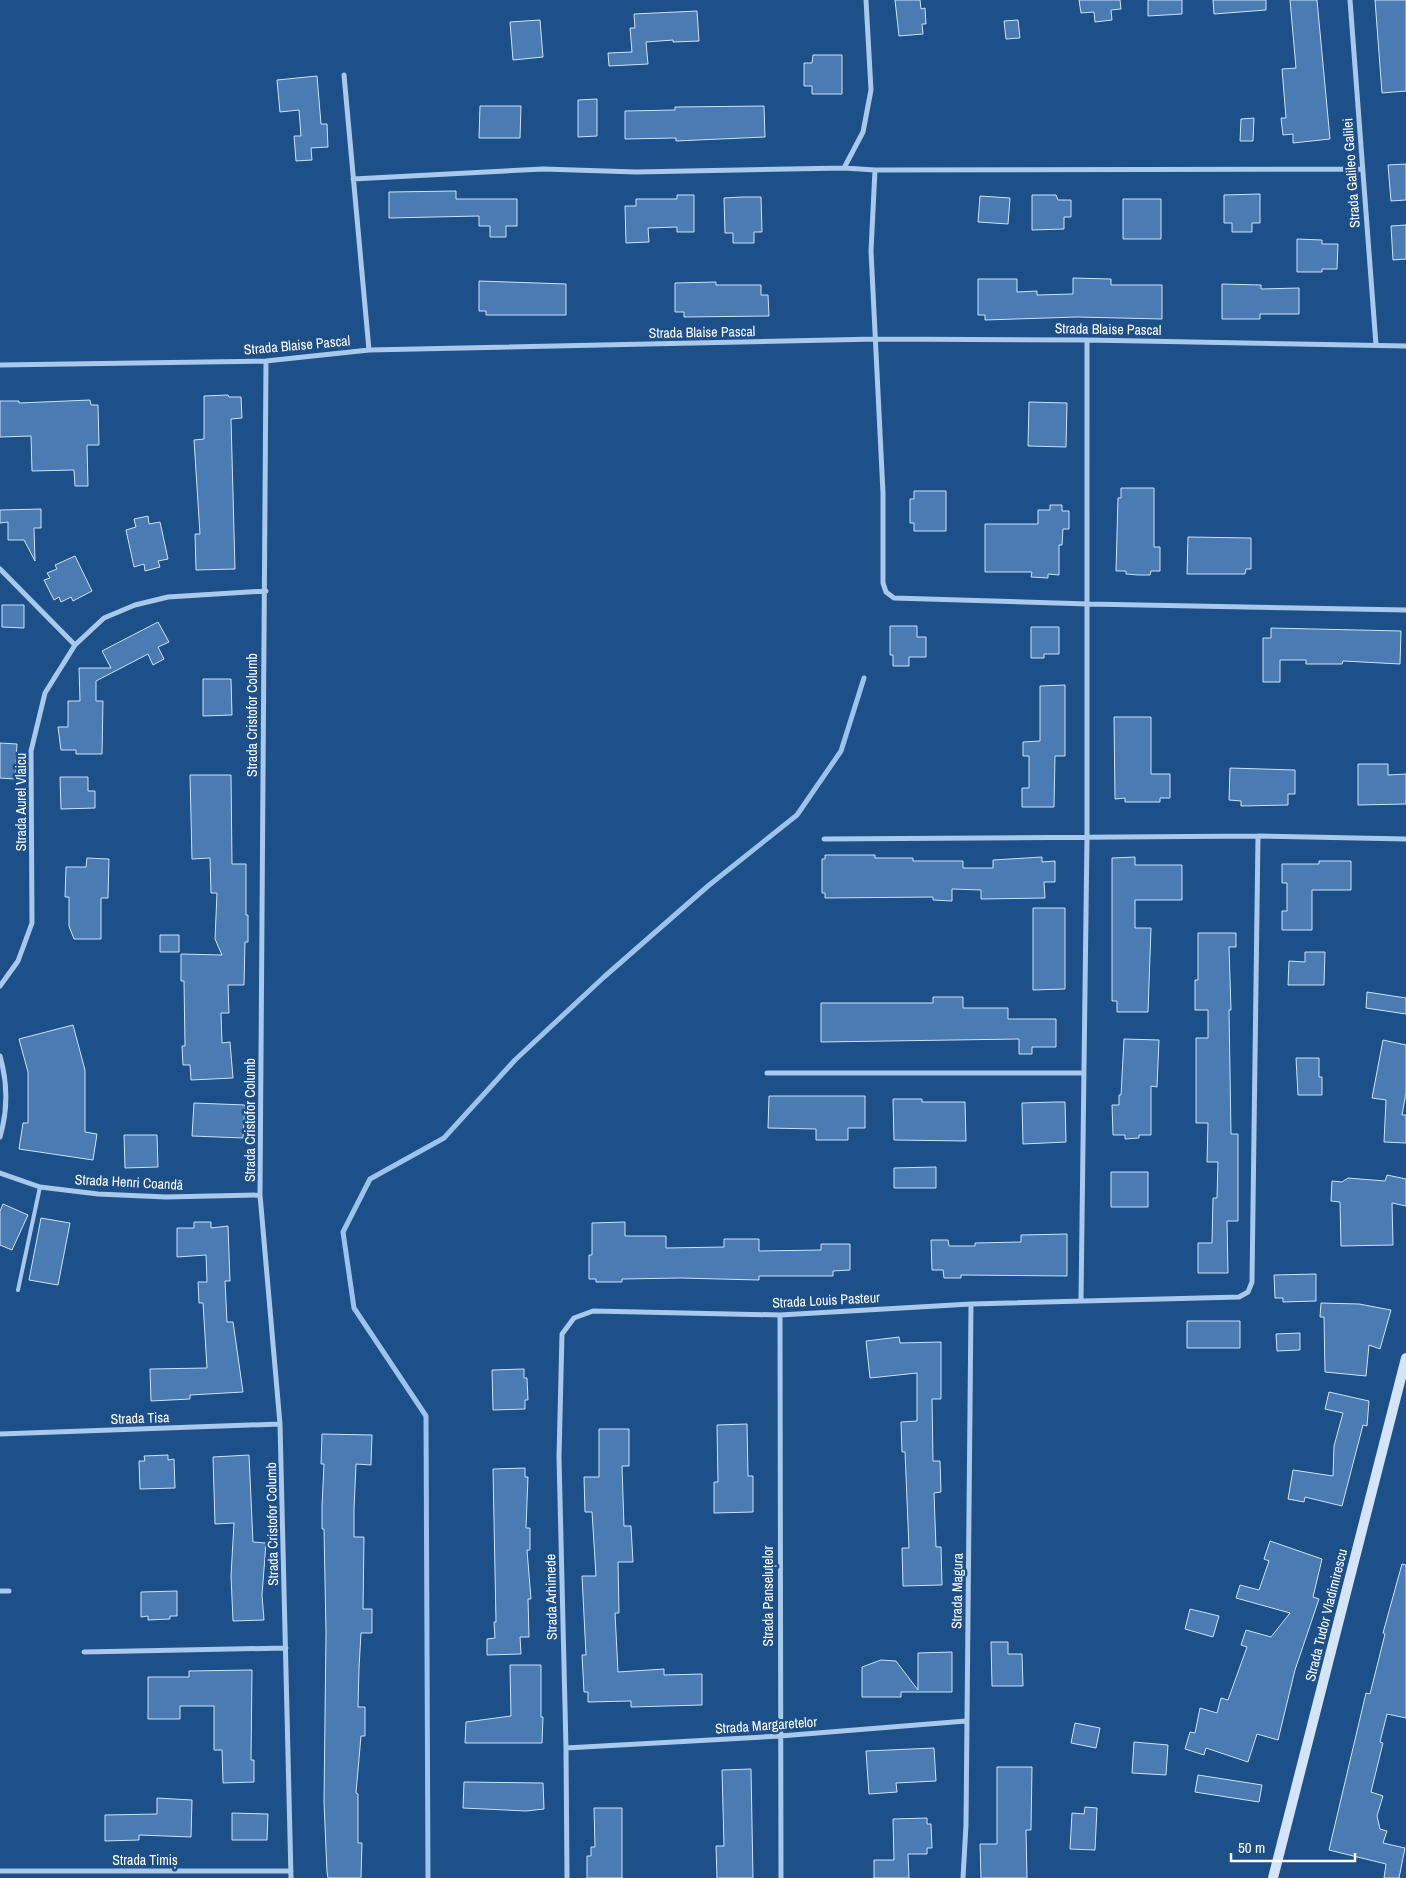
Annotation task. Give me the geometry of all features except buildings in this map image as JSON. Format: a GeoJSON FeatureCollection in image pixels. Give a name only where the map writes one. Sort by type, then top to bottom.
{"type":"FeatureCollection","features":[{"type":"Feature","properties":{"kind":"street"},"geometry":{"type":"LineString","coordinates":[[844,168],[863,132],[871,90],[866,0]]}},
{"type":"Feature","properties":{"kind":"street","name":"Strada Galileo Galilei"},"geometry":{"type":"LineString","coordinates":[[1350,0],[1361,169],[1376,345]]}},
{"type":"Feature","properties":{"kind":"street"},"geometry":{"type":"LineString","coordinates":[[344,75],[369,350]]}},
{"type":"Feature","properties":{"kind":"street"},"geometry":{"type":"LineString","coordinates":[[353,179],[543,169],[636,172],[844,168],[875,170],[1361,169]]}},
{"type":"Feature","properties":{"kind":"street"},"geometry":{"type":"LineString","coordinates":[[875,170],[871,250],[877,339],[883,493],[883,583],[886,592],[894,598],[1406,610]]}},
{"type":"Feature","properties":{"kind":"street","name":"Strada Blaise Pascal"},"geometry":{"type":"LineString","coordinates":[[0,364],[266,361],[369,350],[877,339],[1087,340],[1406,346]]}},
{"type":"Feature","properties":{"kind":"street"},"geometry":{"type":"LineString","coordinates":[[1081,1300],[1082,1073],[1087,837],[1087,340]]}},
{"type":"Feature","properties":{"kind":"street","name":"Strada Cristofor Columb"},"geometry":{"type":"LineString","coordinates":[[266,361],[266,591],[260,1195],[280,1424],[291,1878]]}},
{"type":"Feature","properties":{"kind":"street"},"geometry":{"type":"LineString","coordinates":[[0,569],[75,646]]}},
{"type":"Feature","properties":{"kind":"street","name":"Strada Aurel Vlaicu"},"geometry":{"type":"LineString","coordinates":[[0,986],[18,961],[32,923],[31,751],[46,693],[75,646],[104,618],[135,605],[168,597],[266,591]]}},
{"type":"Feature","properties":{"kind":"street"},"geometry":{"type":"LineString","coordinates":[[824,839],[1258,836],[1406,839]]}},
{"type":"Feature","properties":{"kind":"street","name":"Strada Louis Pasteur"},"geometry":{"type":"LineString","coordinates":[[574,1318],[593,1311],[780,1315],[971,1304],[1239,1297],[1248,1292],[1252,1282],[1258,836]]}},
{"type":"Feature","properties":{"kind":"street"},"geometry":{"type":"LineString","coordinates":[[0,1056],[7,1097],[0,1137]]}},
{"type":"Feature","properties":{"kind":"street"},"geometry":{"type":"LineString","coordinates":[[767,1073],[1082,1073]]}},
{"type":"Feature","properties":{"kind":"street","name":"Strada Henri Coandă"},"geometry":{"type":"LineString","coordinates":[[0,1173],[40,1187],[98,1194],[166,1198],[260,1195]]}},
{"type":"Feature","properties":{"kind":"street","name":"Strada Magura"},"geometry":{"type":"LineString","coordinates":[[963,1878],[966,1825],[971,1304]]}},
{"type":"Feature","properties":{"kind":"street","name":"Strada Panseluțelor"},"geometry":{"type":"LineString","coordinates":[[780,1315],[780,1878]]}},
{"type":"Feature","properties":{"kind":"street","name":"Strada Arhimede"},"geometry":{"type":"LineString","coordinates":[[567,1878],[559,1457],[562,1334],[574,1318]]}},
{"type":"Feature","properties":{"kind":"street","name":"Strada Tudor Vladimirescu"},"geometry":{"type":"LineString","coordinates":[[1273,1878],[1406,1358]]}},
{"type":"Feature","properties":{"kind":"street","name":"Strada Tisa"},"geometry":{"type":"LineString","coordinates":[[0,1434],[280,1424]]}},
{"type":"Feature","properties":{"kind":"street"},"geometry":{"type":"LineString","coordinates":[[0,1591],[9,1591]]}},
{"type":"Feature","properties":{"kind":"street"},"geometry":{"type":"LineString","coordinates":[[84,1652],[286,1648]]}},
{"type":"Feature","properties":{"kind":"street","name":"Strada Margaretelor"},"geometry":{"type":"LineString","coordinates":[[566,1748],[780,1736],[966,1721]]}},
{"type":"Feature","properties":{"kind":"street","name":"Strada Timiș"},"geometry":{"type":"LineString","coordinates":[[0,1871],[291,1871]]}},
{"type":"Feature","properties":{"kind":"lane"},"geometry":{"type":"LineString","coordinates":[[18,1290],[40,1187]]}},
{"type":"Feature","properties":{"kind":"waterway"},"geometry":{"type":"LineString","coordinates":[[428,1878],[426,1416],[354,1308],[343,1232],[370,1179],[444,1138],[515,1060],[604,977],[708,886],[797,815],[841,751],[864,678]]}}]}
